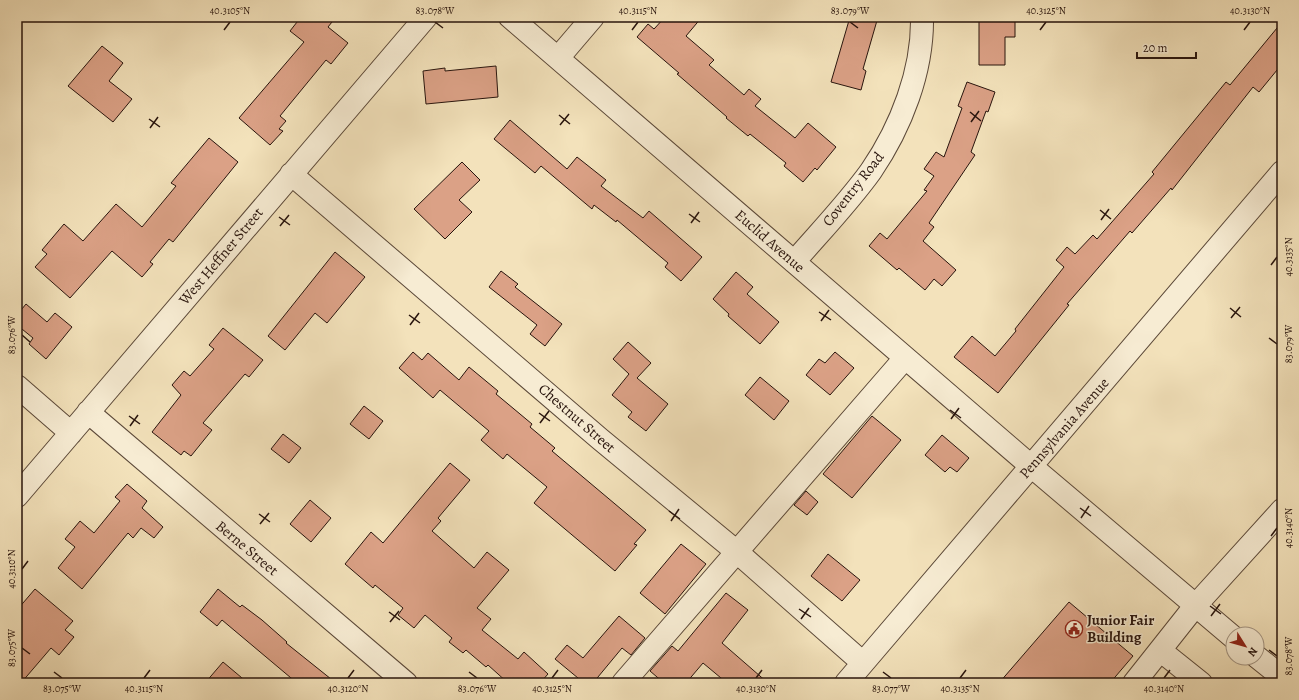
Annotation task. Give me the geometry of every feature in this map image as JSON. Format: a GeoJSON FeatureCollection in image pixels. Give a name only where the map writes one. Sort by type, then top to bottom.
{"type":"FeatureCollection","features":[{"type":"Feature","properties":{"kind":"street","name":"West Heffner Street"},"geometry":{"type":"LineString","coordinates":[[17,496],[426,17]]}},
{"type":"Feature","properties":{"kind":"street","name":"Euclid Avenue"},"geometry":{"type":"LineString","coordinates":[[510,17],[905,358],[1225,630]]}},
{"type":"Feature","properties":{"kind":"street"},"geometry":{"type":"LineString","coordinates":[[558,58],[593,17]]}},
{"type":"Feature","properties":{"kind":"street","name":"Coventry Road"},"geometry":{"type":"LineString","coordinates":[[794,262],[870,172],[896,129],[913,84],[921,44],[922,17]]}},
{"type":"Feature","properties":{"kind":"street","name":"Pennsylvania Avenue"},"geometry":{"type":"LineString","coordinates":[[846,683],[1282,172]]}},
{"type":"Feature","properties":{"kind":"street","name":"Chestnut Street"},"geometry":{"type":"LineString","coordinates":[[291,174],[600,439],[737,552],[863,663]]}},
{"type":"Feature","properties":{"kind":"street"},"geometry":{"type":"LineString","coordinates":[[623,683],[905,358]]}},
{"type":"Feature","properties":{"kind":"street"},"geometry":{"type":"LineString","coordinates":[[17,386],[71,433]]}},
{"type":"Feature","properties":{"kind":"street","name":"Berne Street"},"geometry":{"type":"LineString","coordinates":[[88,412],[406,683]]}},
{"type":"Feature","properties":{"kind":"street"},"geometry":{"type":"LineString","coordinates":[[1134,683],[1161,651],[1195,606],[1282,510]]}},
{"type":"Feature","properties":{"kind":"street"},"geometry":{"type":"LineString","coordinates":[[1161,651],[1201,683]]}},
{"type":"Feature","properties":{"kind":"street"},"geometry":{"type":"LineString","coordinates":[[1265,663],[1282,677]]}},
{"type":"Feature","properties":{"kind":"building"},"geometry":{"type":"Polygon","coordinates":[[[301,17],[336,17],[328,27],[348,43],[331,64],[326,60],[280,116],[286,121],[279,129],[283,131],[270,145],[239,118],[304,42],[290,31],[301,17]]]}},
{"type":"Feature","properties":{"kind":"building"},"geometry":{"type":"Polygon","coordinates":[[[665,17],[702,17],[686,36],[714,60],[709,65],[744,95],[749,89],[761,99],[755,106],[795,138],[808,123],[836,147],[817,170],[815,168],[803,182],[784,166],[786,163],[750,134],[748,136],[726,118],[727,117],[677,74],[679,73],[637,37],[648,24],[654,29],[665,17]]]}},
{"type":"Feature","properties":{"kind":"building"},"geometry":{"type":"Polygon","coordinates":[[[850,17],[878,17],[863,69],[866,71],[861,90],[831,82],[850,17]]]}},
{"type":"Feature","properties":{"kind":"building"},"geometry":{"type":"Polygon","coordinates":[[[979,17],[1005,17],[1005,20],[1015,20],[1015,37],[1005,37],[1005,65],[979,65],[979,17]]]}},
{"type":"Feature","properties":{"kind":"building"},"geometry":{"type":"Polygon","coordinates":[[[1282,22],[1282,64],[1259,92],[1253,87],[1172,190],[1171,188],[1132,233],[1130,231],[1067,304],[1069,305],[998,393],[954,357],[972,336],[995,356],[1016,331],[1015,329],[1064,267],[1056,260],[1067,247],[1075,254],[1093,235],[1097,239],[1154,174],[1152,172],[1226,82],[1230,85],[1282,22]]]}},
{"type":"Feature","properties":{"kind":"building"},"geometry":{"type":"Polygon","coordinates":[[[102,46],[123,63],[109,81],[132,99],[113,122],[68,86],[102,46]]]}},
{"type":"Feature","properties":{"kind":"building"},"geometry":{"type":"Polygon","coordinates":[[[496,66],[498,97],[426,104],[423,71],[445,68],[445,71],[496,66]]]}},
{"type":"Feature","properties":{"kind":"building"},"geometry":{"type":"Polygon","coordinates":[[[967,82],[995,92],[988,112],[986,111],[971,152],[975,155],[929,223],[934,227],[923,241],[956,270],[942,286],[934,279],[925,290],[899,268],[897,270],[869,246],[880,233],[887,239],[927,191],[924,190],[934,176],[924,169],[936,152],[944,157],[962,108],[958,106],[967,82]]]}},
{"type":"Feature","properties":{"kind":"building"},"geometry":{"type":"Polygon","coordinates":[[[510,120],[567,169],[577,157],[606,180],[601,186],[643,218],[649,211],[702,257],[681,281],[665,267],[668,263],[617,220],[616,222],[594,205],[592,209],[541,166],[535,173],[494,139],[510,120]]]}},
{"type":"Feature","properties":{"kind":"building"},"geometry":{"type":"Polygon","coordinates":[[[209,138],[238,162],[173,242],[169,239],[150,262],[153,264],[142,277],[112,251],[70,298],[35,267],[47,254],[42,250],[64,224],[83,241],[116,204],[142,227],[176,186],[171,183],[209,138]]]}},
{"type":"Feature","properties":{"kind":"building"},"geometry":{"type":"Polygon","coordinates":[[[462,162],[480,180],[459,200],[472,212],[445,239],[414,209],[462,162]]]}},
{"type":"Feature","properties":{"kind":"building"},"geometry":{"type":"Polygon","coordinates":[[[335,252],[365,277],[327,323],[315,313],[285,350],[268,336],[335,252]]]}},
{"type":"Feature","properties":{"kind":"building"},"geometry":{"type":"Polygon","coordinates":[[[501,271],[518,284],[515,287],[562,324],[545,346],[530,334],[537,325],[489,287],[501,271]]]}},
{"type":"Feature","properties":{"kind":"building"},"geometry":{"type":"Polygon","coordinates":[[[736,272],[753,287],[747,294],[779,322],[760,344],[728,316],[729,314],[713,299],[736,272]]]}},
{"type":"Feature","properties":{"kind":"building"},"geometry":{"type":"Polygon","coordinates":[[[26,304],[47,322],[55,313],[72,327],[46,359],[29,344],[33,338],[17,325],[17,315],[26,304]]]}},
{"type":"Feature","properties":{"kind":"building"},"geometry":{"type":"Polygon","coordinates":[[[223,328],[263,360],[249,377],[245,374],[203,423],[212,430],[191,456],[184,451],[181,455],[152,432],[181,395],[172,385],[184,371],[190,376],[214,349],[209,345],[223,328]]]}},
{"type":"Feature","properties":{"kind":"building"},"geometry":{"type":"Polygon","coordinates":[[[628,342],[651,363],[637,378],[668,404],[646,431],[628,417],[632,412],[612,395],[629,374],[613,359],[628,342]]]}},
{"type":"Feature","properties":{"kind":"building"},"geometry":{"type":"Polygon","coordinates":[[[413,352],[422,360],[428,353],[459,380],[469,367],[498,391],[496,394],[532,424],[530,427],[555,448],[552,451],[646,530],[634,544],[637,545],[615,571],[534,503],[547,487],[507,454],[503,459],[481,440],[489,431],[440,390],[433,398],[399,368],[413,352]]]}},
{"type":"Feature","properties":{"kind":"building"},"geometry":{"type":"Polygon","coordinates":[[[835,352],[854,368],[830,395],[806,375],[819,359],[825,363],[835,352]]]}},
{"type":"Feature","properties":{"kind":"building"},"geometry":{"type":"Polygon","coordinates":[[[760,377],[789,401],[774,420],[745,395],[760,377]]]}},
{"type":"Feature","properties":{"kind":"building"},"geometry":{"type":"Polygon","coordinates":[[[364,406],[383,421],[369,439],[350,424],[364,406]]]}},
{"type":"Feature","properties":{"kind":"building"},"geometry":{"type":"Polygon","coordinates":[[[872,416],[901,440],[852,498],[823,474],[872,416]]]}},
{"type":"Feature","properties":{"kind":"building"},"geometry":{"type":"Polygon","coordinates":[[[283,434],[301,448],[289,463],[271,449],[283,434]]]}},
{"type":"Feature","properties":{"kind":"building"},"geometry":{"type":"Polygon","coordinates":[[[942,435],[969,458],[957,472],[950,467],[945,472],[925,455],[942,435]]]}},
{"type":"Feature","properties":{"kind":"building"},"geometry":{"type":"Polygon","coordinates":[[[450,463],[470,480],[438,518],[441,521],[432,531],[474,568],[487,552],[509,570],[477,608],[491,619],[482,630],[518,659],[524,652],[548,674],[540,683],[508,683],[488,665],[486,667],[466,650],[463,653],[449,642],[452,638],[425,615],[414,628],[398,615],[403,608],[375,585],[373,588],[345,564],[371,532],[383,543],[450,463]]]}},
{"type":"Feature","properties":{"kind":"building"},"geometry":{"type":"Polygon","coordinates":[[[127,484],[147,501],[142,508],[163,527],[154,538],[141,528],[133,538],[128,533],[82,589],[58,568],[75,547],[65,539],[80,521],[94,533],[120,501],[115,497],[127,484]]]}},
{"type":"Feature","properties":{"kind":"building"},"geometry":{"type":"Polygon","coordinates":[[[806,491],[818,502],[807,515],[794,505],[806,491]]]}},
{"type":"Feature","properties":{"kind":"building"},"geometry":{"type":"Polygon","coordinates":[[[310,500],[331,518],[311,542],[290,524],[310,500]]]}},
{"type":"Feature","properties":{"kind":"building"},"geometry":{"type":"Polygon","coordinates":[[[681,544],[706,564],[665,614],[640,593],[681,544]]]}},
{"type":"Feature","properties":{"kind":"building"},"geometry":{"type":"Polygon","coordinates":[[[828,554],[860,580],[842,601],[811,576],[828,554]]]}},
{"type":"Feature","properties":{"kind":"building"},"geometry":{"type":"Polygon","coordinates":[[[35,589],[73,621],[65,630],[74,637],[59,655],[51,648],[21,683],[17,683],[17,610],[35,589]]]}},
{"type":"Feature","properties":{"kind":"building"},"geometry":{"type":"Polygon","coordinates":[[[218,589],[240,607],[242,605],[262,620],[287,642],[286,643],[336,683],[297,683],[222,620],[217,626],[200,612],[218,589]]]}},
{"type":"Feature","properties":{"kind":"building"},"geometry":{"type":"Polygon","coordinates":[[[726,593],[748,610],[722,643],[768,683],[727,683],[703,663],[686,683],[664,683],[650,671],[672,646],[678,651],[726,593]]]}},
{"type":"Feature","properties":{"kind":"building","name":"Junior Fair Building"},"geometry":{"type":"Polygon","coordinates":[[[1069,602],[1133,656],[1110,683],[999,683],[1069,602]]]}},
{"type":"Feature","properties":{"kind":"building"},"geometry":{"type":"Polygon","coordinates":[[[619,616],[645,638],[631,655],[622,648],[593,683],[584,683],[555,659],[567,645],[583,658],[619,616]]]}},
{"type":"Feature","properties":{"kind":"building"},"geometry":{"type":"Polygon","coordinates":[[[223,662],[248,683],[205,683],[223,662]]]}},
{"type":"Feature","properties":{"kind":"place","name":"Junior Fair Building"},"geometry":{"type":"Point","coordinates":[1074,629]}}]}
